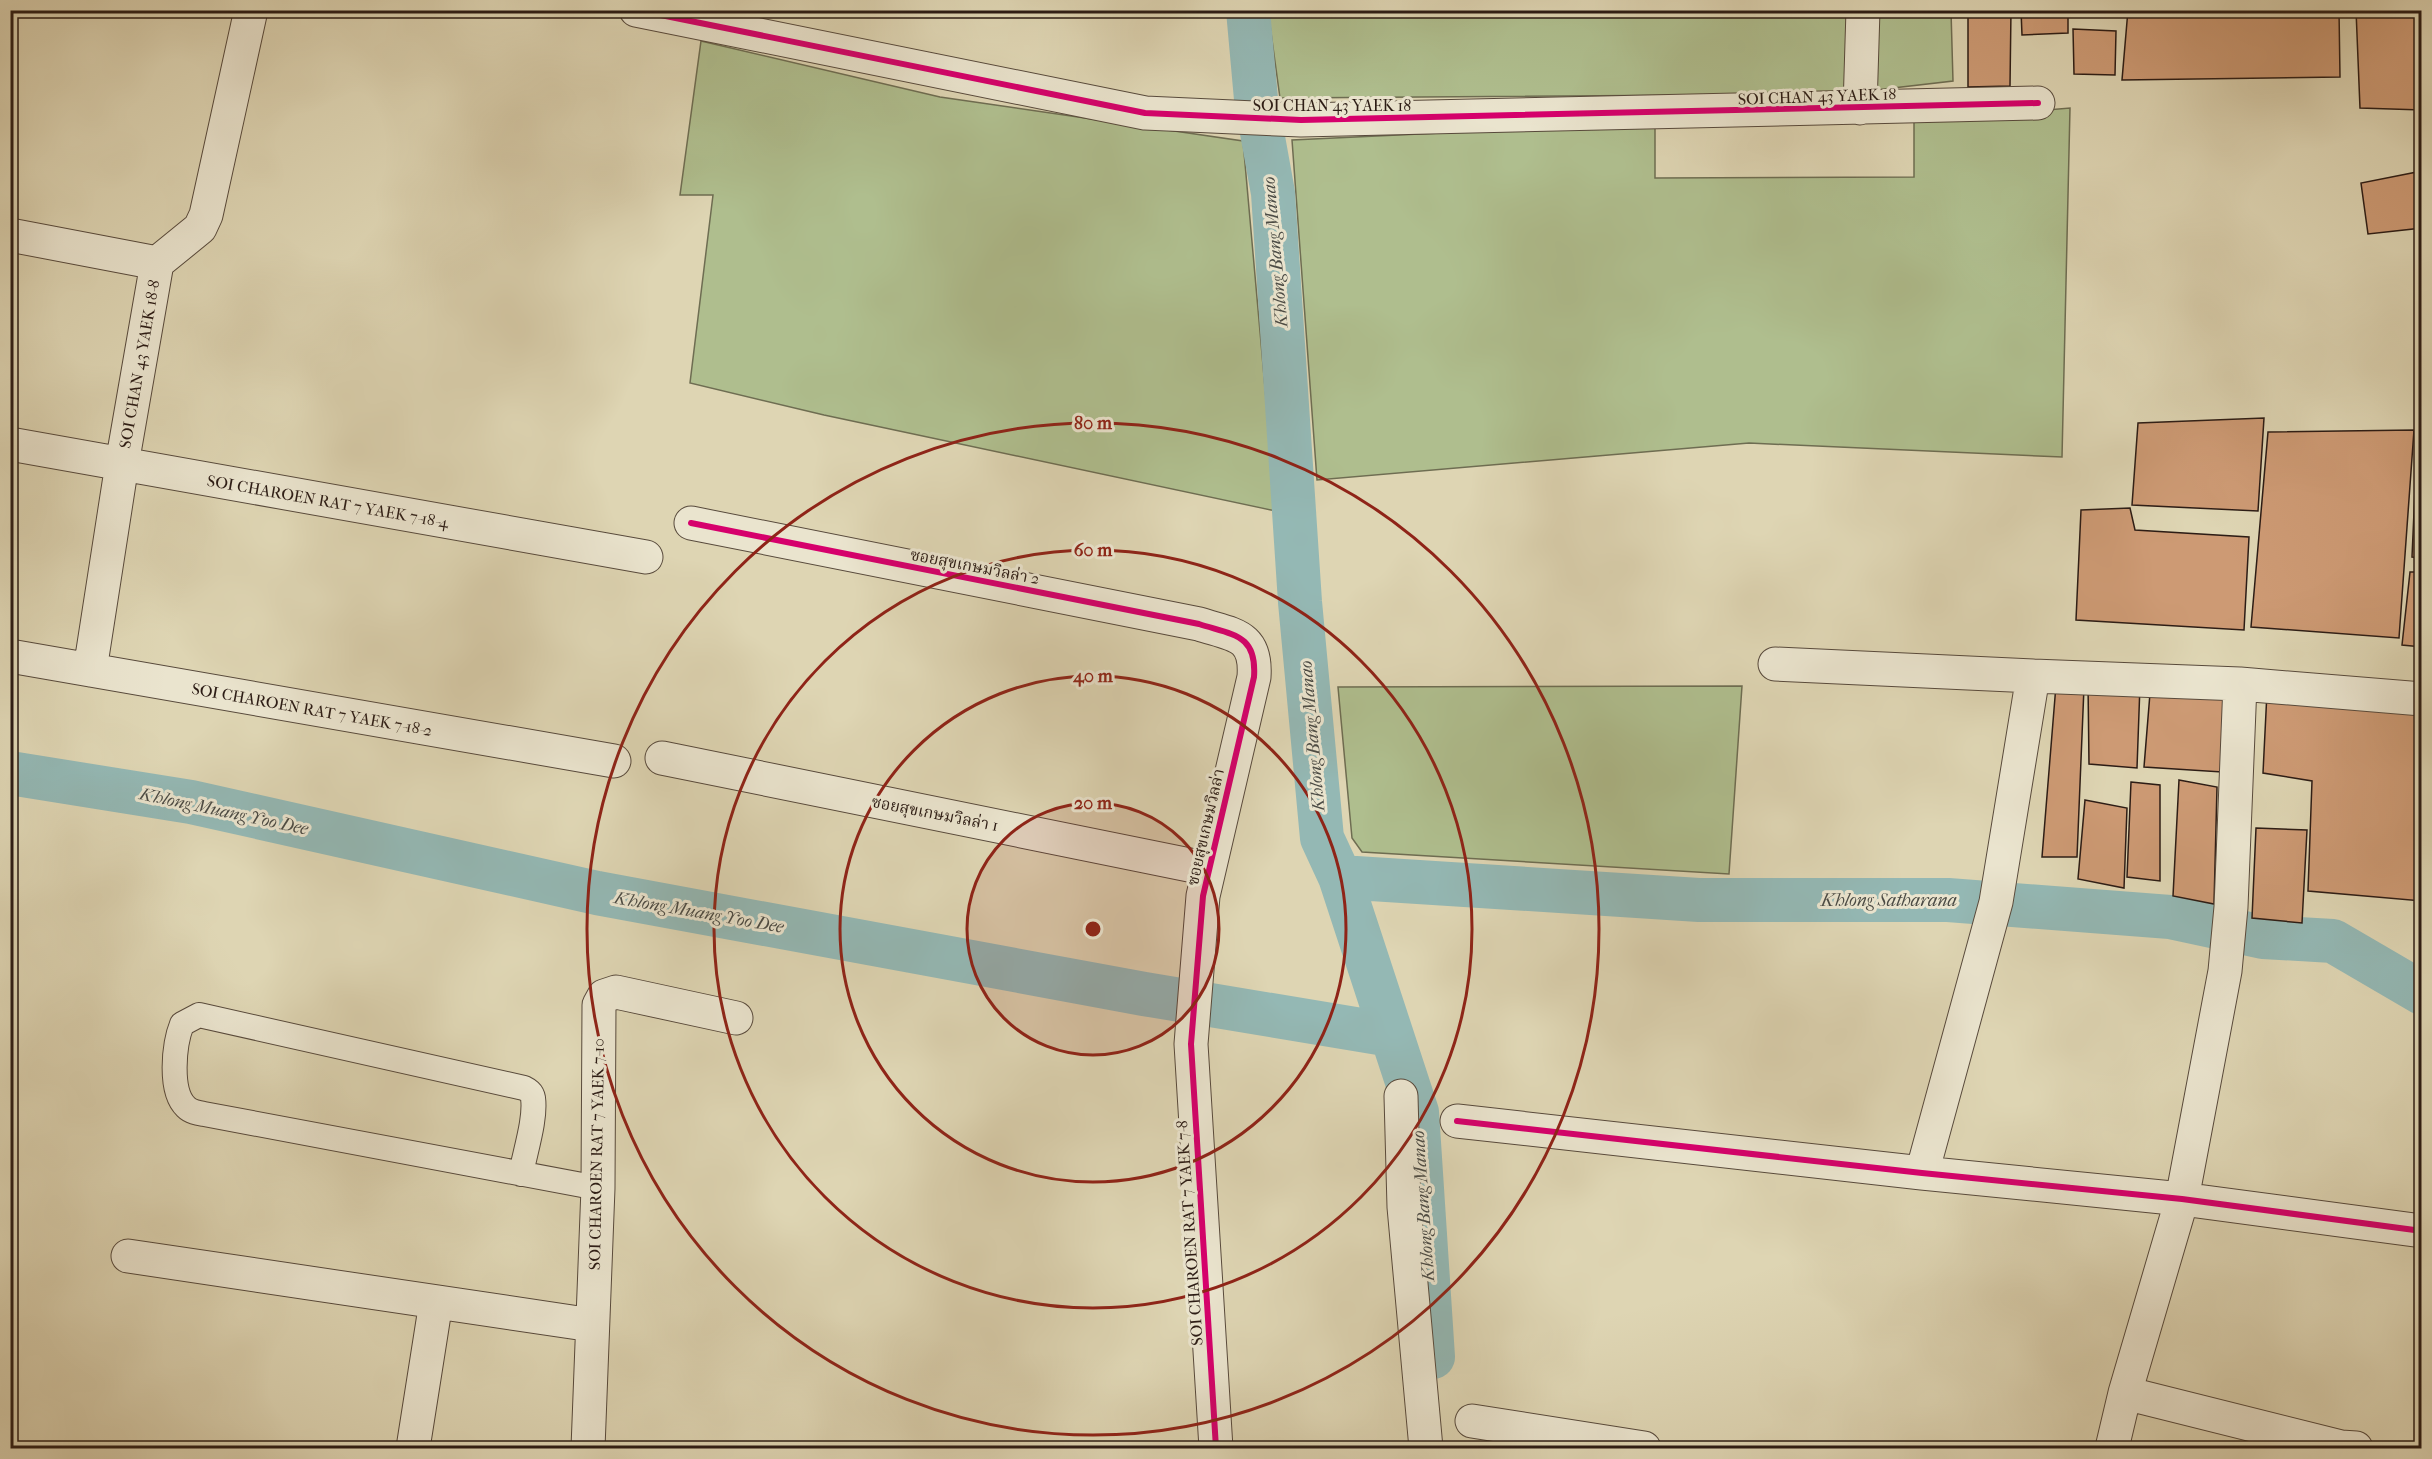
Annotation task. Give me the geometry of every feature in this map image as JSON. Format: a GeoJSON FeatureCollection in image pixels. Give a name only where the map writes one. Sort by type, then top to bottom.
{"type":"FeatureCollection","features":[{"type":"Feature","properties":{"kind":"street","name":"SOI CHAN 43 YAEK 18-8"},"geometry":{"type":"LineString","coordinates":[[90,670],[122,464],[157,263],[200,228],[206,215],[251,10]]}},
{"type":"Feature","properties":{"kind":"street","name":"SOI CHAN 43 YAEK 18"},"geometry":{"type":"LineString","coordinates":[[636,10],[1145,113],[1301,120],[2038,103]]}},
{"type":"Feature","properties":{"kind":"street"},"geometry":{"type":"LineString","coordinates":[[1860,108],[1863,10]]}},
{"type":"Feature","properties":{"kind":"street"},"geometry":{"type":"LineString","coordinates":[[10,235],[157,263]]}},
{"type":"Feature","properties":{"kind":"street","name":"SOI CHAROEN RAT 7 YAEK 7-18-4"},"geometry":{"type":"LineString","coordinates":[[10,444],[646,557]]}},
{"type":"Feature","properties":{"kind":"street","name":"ซอยสุขเกษมวิลล่า 2"},"geometry":{"type":"LineString","coordinates":[[691,524],[1198,624],[1236,636],[1250,646]]}},
{"type":"Feature","properties":{"kind":"street","name":"ซอยสุขเกษมวิลล่า"},"geometry":{"type":"LineString","coordinates":[[1193,1017],[1203,896],[1254,677],[1256,659],[1250,646]]}},
{"type":"Feature","properties":{"kind":"street","name":"SOI CHAROEN RAT 7 YAEK 7-18-2"},"geometry":{"type":"LineString","coordinates":[[10,656],[614,761]]}},
{"type":"Feature","properties":{"kind":"street"},"geometry":{"type":"LineString","coordinates":[[1775,664],[2240,684],[2421,699]]}},
{"type":"Feature","properties":{"kind":"street"},"geometry":{"type":"LineString","coordinates":[[1922,1173],[1996,902],[2033,675]]}},
{"type":"Feature","properties":{"kind":"street"},"geometry":{"type":"LineString","coordinates":[[2112,1449],[2125,1393],[2182,1199],[2225,971],[2231,907],[2240,684]]}},
{"type":"Feature","properties":{"kind":"street","name":"ซอยสุขเกษมวิลล่า 1"},"geometry":{"type":"LineString","coordinates":[[662,758],[1209,869]]}},
{"type":"Feature","properties":{"kind":"street","name":"SOI CHAROEN RAT 7 YAEK 7-10"},"geometry":{"type":"LineString","coordinates":[[588,1449],[598,1188],[598,1005],[604,996],[616,992],[736,1018]]}},
{"type":"Feature","properties":{"kind":"street","name":"SOI CHAROEN RAT 7 YAEK 7-8"},"geometry":{"type":"LineString","coordinates":[[1193,1017],[1191,1044],[1216,1449]]}},
{"type":"Feature","properties":{"kind":"street"},"geometry":{"type":"LineString","coordinates":[[1401,1096],[1404,1207],[1426,1449]]}},
{"type":"Feature","properties":{"kind":"street"},"geometry":{"type":"LineString","coordinates":[[1457,1121],[1922,1173],[2182,1199],[2421,1231]]}},
{"type":"Feature","properties":{"kind":"street"},"geometry":{"type":"LineString","coordinates":[[128,1256],[592,1325]]}},
{"type":"Feature","properties":{"kind":"street"},"geometry":{"type":"LineString","coordinates":[[413,1449],[436,1302]]}},
{"type":"Feature","properties":{"kind":"street"},"geometry":{"type":"LineString","coordinates":[[2125,1393],[2356,1449]]}},
{"type":"Feature","properties":{"kind":"street"},"geometry":{"type":"LineString","coordinates":[[1472,1421],[1644,1449]]}},
{"type":"Feature","properties":{"kind":"lane"},"geometry":{"type":"LineString","coordinates":[[521,1173],[532,1118],[533,1097],[531,1092],[524,1088],[199,1015],[182,1024],[178,1033],[174,1073],[182,1101],[192,1112],[598,1188]]}},
{"type":"Feature","properties":{"kind":"green space"},"geometry":{"type":"Polygon","coordinates":[[[1268,11],[1951,11],[1953,81],[1841,94],[1280,98],[1268,11]]]}},
{"type":"Feature","properties":{"kind":"green space"},"geometry":{"type":"Polygon","coordinates":[[[701,41],[940,97],[1243,141],[1276,511],[824,415],[690,383],[713,195],[680,195],[701,41]]]}},
{"type":"Feature","properties":{"kind":"green space"},"geometry":{"type":"Polygon","coordinates":[[[2070,108],[2062,457],[1749,443],[1317,480],[1292,140],[1655,123],[1655,178],[1914,177],[1914,121],[2070,108]]]}},
{"type":"Feature","properties":{"kind":"green space"},"geometry":{"type":"Polygon","coordinates":[[[1742,686],[1729,874],[1362,852],[1352,838],[1338,687],[1742,686]]]}},
{"type":"Feature","properties":{"kind":"building"},"geometry":{"type":"Polygon","coordinates":[[[1968,10],[2011,10],[2010,86],[1968,87],[1968,10]]]}},
{"type":"Feature","properties":{"kind":"building"},"geometry":{"type":"Polygon","coordinates":[[[2021,10],[2068,10],[2068,33],[2022,35],[2021,10]]]}},
{"type":"Feature","properties":{"kind":"building"},"geometry":{"type":"Polygon","coordinates":[[[2128,10],[2339,10],[2340,77],[2122,80],[2128,10]]]}},
{"type":"Feature","properties":{"kind":"building"},"geometry":{"type":"Polygon","coordinates":[[[2356,10],[2422,10],[2422,110],[2360,108],[2356,10]]]}},
{"type":"Feature","properties":{"kind":"building"},"geometry":{"type":"Polygon","coordinates":[[[2073,29],[2116,31],[2115,75],[2074,74],[2073,29]]]}},
{"type":"Feature","properties":{"kind":"building"},"geometry":{"type":"Polygon","coordinates":[[[2422,171],[2422,228],[2368,234],[2361,183],[2422,171]]]}},
{"type":"Feature","properties":{"kind":"building"},"geometry":{"type":"Polygon","coordinates":[[[2264,418],[2258,511],[2132,505],[2138,423],[2264,418]]]}},
{"type":"Feature","properties":{"kind":"building"},"geometry":{"type":"Polygon","coordinates":[[[2414,430],[2399,638],[2251,627],[2268,432],[2414,430]]]}},
{"type":"Feature","properties":{"kind":"building"},"geometry":{"type":"Polygon","coordinates":[[[2416,467],[2422,467],[2422,558],[2412,557],[2416,467]]]}},
{"type":"Feature","properties":{"kind":"building"},"geometry":{"type":"Polygon","coordinates":[[[2130,508],[2135,530],[2249,537],[2244,630],[2076,620],[2081,510],[2130,508]]]}},
{"type":"Feature","properties":{"kind":"building"},"geometry":{"type":"Polygon","coordinates":[[[2410,572],[2422,572],[2422,647],[2402,645],[2410,572]]]}},
{"type":"Feature","properties":{"kind":"building"},"geometry":{"type":"Polygon","coordinates":[[[2151,681],[2224,690],[2222,772],[2144,767],[2151,681]]]}},
{"type":"Feature","properties":{"kind":"building"},"geometry":{"type":"Polygon","coordinates":[[[2088,683],[2140,685],[2137,768],[2089,764],[2088,683]]]}},
{"type":"Feature","properties":{"kind":"building"},"geometry":{"type":"Polygon","coordinates":[[[2056,685],[2084,687],[2077,857],[2042,857],[2056,685]]]}},
{"type":"Feature","properties":{"kind":"building"},"geometry":{"type":"Polygon","coordinates":[[[2267,692],[2422,706],[2422,901],[2308,891],[2312,781],[2263,773],[2267,692]]]}},
{"type":"Feature","properties":{"kind":"building"},"geometry":{"type":"Polygon","coordinates":[[[2179,780],[2217,787],[2214,904],[2173,896],[2179,780]]]}},
{"type":"Feature","properties":{"kind":"building"},"geometry":{"type":"Polygon","coordinates":[[[2131,782],[2160,785],[2160,881],[2127,877],[2131,782]]]}},
{"type":"Feature","properties":{"kind":"building"},"geometry":{"type":"Polygon","coordinates":[[[2085,800],[2127,808],[2124,888],[2078,879],[2085,800]]]}},
{"type":"Feature","properties":{"kind":"building"},"geometry":{"type":"Polygon","coordinates":[[[2256,828],[2307,830],[2302,923],[2252,918],[2256,828]]]}},
{"type":"Feature","properties":{"kind":"waterway","name":"Khlong Bang Manao"},"geometry":{"type":"LineString","coordinates":[[1248,10],[1256,99],[1273,193],[1300,602],[1322,838],[1340,877],[1417,1112],[1433,1357]]}},
{"type":"Feature","properties":{"kind":"waterway","name":"Khlong Muang Yoo Dee"},"geometry":{"type":"LineString","coordinates":[[10,773],[191,802],[597,893],[1144,994],[1391,1035]]}},
{"type":"Feature","properties":{"kind":"waterway","name":"Khlong Satharana"},"geometry":{"type":"LineString","coordinates":[[1340,877],[1699,900],[1948,900],[2170,917],[2263,937],[2333,941],[2422,993]]}},
{"type":"Feature","properties":{"kind":"cycle path"},"geometry":{"type":"LineString","coordinates":[[636,10],[1145,113],[1301,120],[2038,103]]}},
{"type":"Feature","properties":{"kind":"cycle path"},"geometry":{"type":"LineString","coordinates":[[691,523],[1199,624],[1232,634],[1247,644],[1254,663],[1254,677],[1203,896],[1191,1044],[1216,1448]]}},
{"type":"Feature","properties":{"kind":"cycle path"},"geometry":{"type":"LineString","coordinates":[[1457,1121],[1922,1173],[2182,1199],[2422,1231]]}}]}
